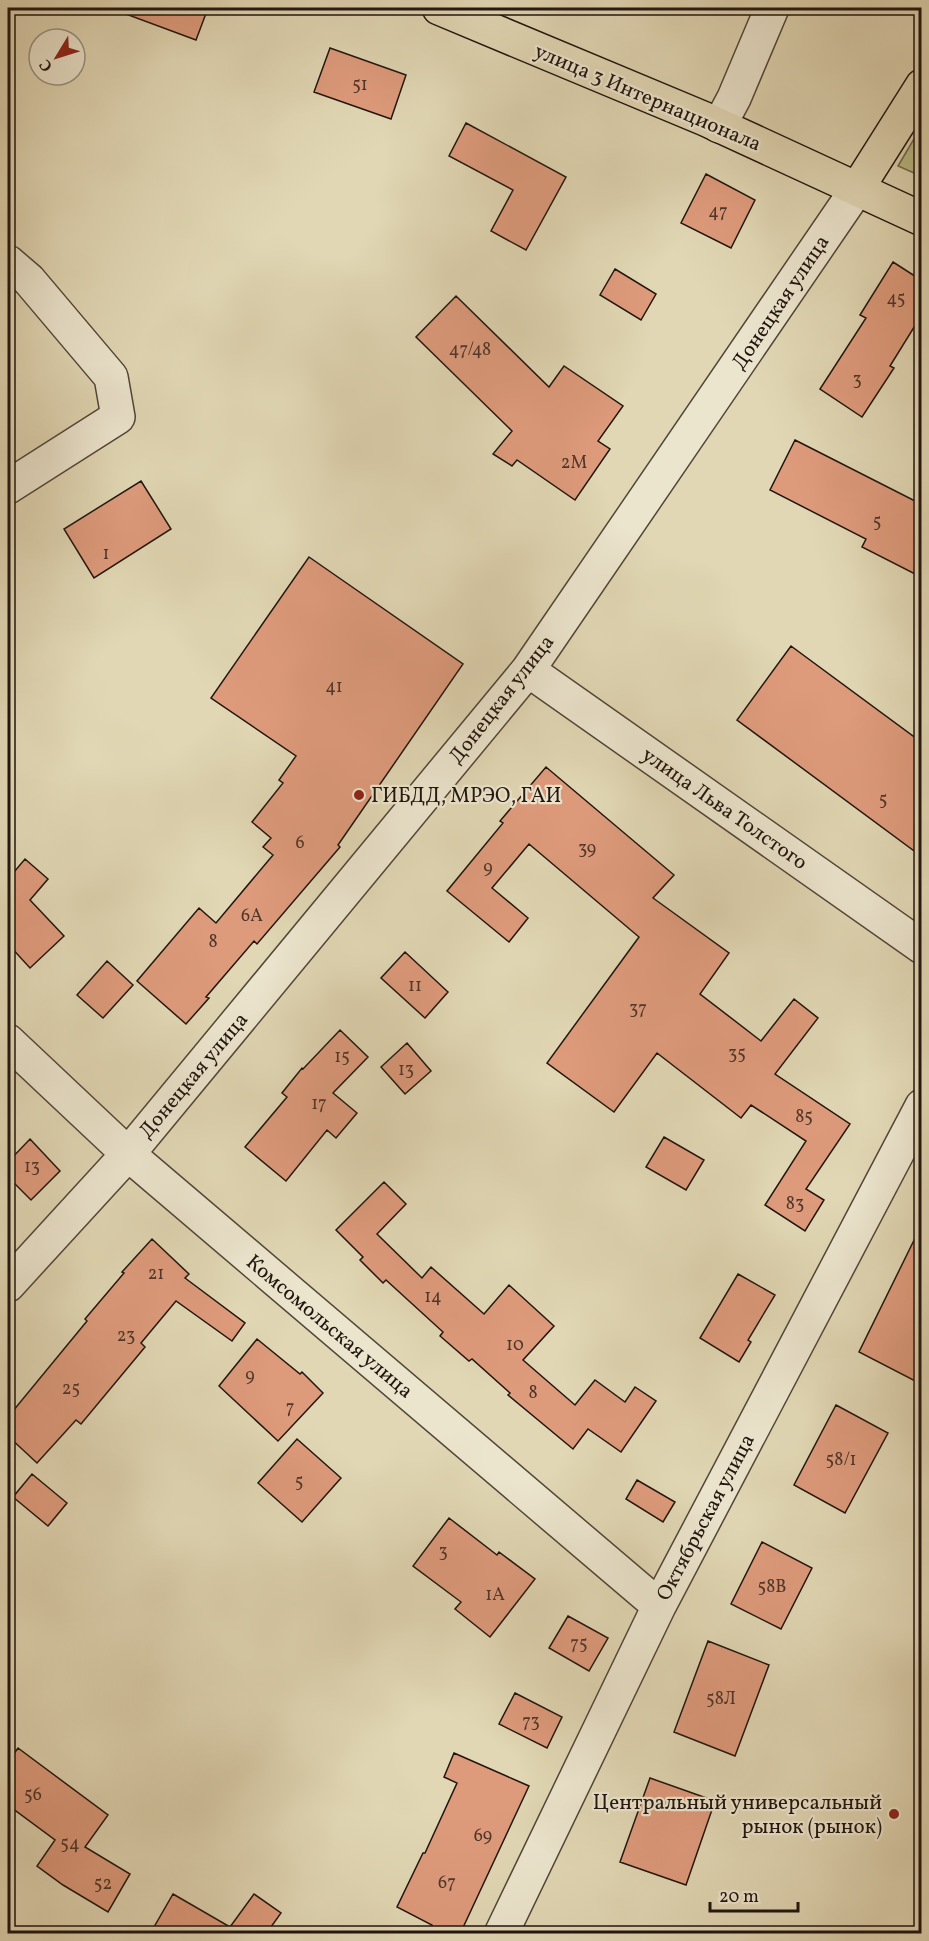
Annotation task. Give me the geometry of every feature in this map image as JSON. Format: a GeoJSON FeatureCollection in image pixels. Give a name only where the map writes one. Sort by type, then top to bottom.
{"type":"FeatureCollection","features":[{"type":"Feature","properties":{"kind":"main road","name":"улица 3 Интернационала"},"geometry":{"type":"LineString","coordinates":[[439,8],[719,126],[921,219]]}},
{"type":"Feature","properties":{"kind":"main road"},"geometry":{"type":"LineString","coordinates":[[857,189],[921,86]]}},
{"type":"Feature","properties":{"kind":"street"},"geometry":{"type":"LineString","coordinates":[[719,126],[734,98],[772,8]]}},
{"type":"Feature","properties":{"kind":"street","name":"Донецкая улица"},"geometry":{"type":"LineString","coordinates":[[8,1285],[128,1154],[528,670],[857,189]]}},
{"type":"Feature","properties":{"kind":"street"},"geometry":{"type":"LineString","coordinates":[[8,262],[29,280],[111,377],[118,417],[8,487]]}},
{"type":"Feature","properties":{"kind":"street","name":"улица Льва Толстого"},"geometry":{"type":"LineString","coordinates":[[528,670],[921,947]]}},
{"type":"Feature","properties":{"kind":"street","name":"Комсомольская улица"},"geometry":{"type":"LineString","coordinates":[[8,1041],[128,1154],[658,1606]]}},
{"type":"Feature","properties":{"kind":"street","name":"Октябрьская улица"},"geometry":{"type":"LineString","coordinates":[[501,1934],[658,1606],[921,1106]]}},
{"type":"Feature","properties":{"kind":"green space"},"geometry":{"type":"Polygon","coordinates":[[[921,127],[921,176],[898,166],[921,127]]]}},
{"type":"Feature","properties":{"kind":"building"},"geometry":{"type":"Polygon","coordinates":[[[115,8],[208,8],[196,40],[115,10],[115,8]]]}},
{"type":"Feature","properties":{"kind":"building"},"geometry":{"type":"Polygon","coordinates":[[[330,48],[406,75],[391,119],[314,92],[330,48]]]}},
{"type":"Feature","properties":{"kind":"building"},"geometry":{"type":"Polygon","coordinates":[[[466,123],[566,177],[526,250],[491,231],[513,190],[449,156],[466,123]]]}},
{"type":"Feature","properties":{"kind":"building"},"geometry":{"type":"Polygon","coordinates":[[[706,174],[755,200],[731,248],[681,223],[706,174]]]}},
{"type":"Feature","properties":{"kind":"building"},"geometry":{"type":"Polygon","coordinates":[[[893,262],[921,280],[921,316],[890,366],[894,368],[862,417],[820,389],[866,318],[860,315],[893,262]]]}},
{"type":"Feature","properties":{"kind":"building"},"geometry":{"type":"Polygon","coordinates":[[[615,269],[656,294],[641,320],[600,295],[615,269]]]}},
{"type":"Feature","properties":{"kind":"building"},"geometry":{"type":"Polygon","coordinates":[[[456,296],[549,387],[564,366],[623,406],[598,441],[610,449],[575,500],[517,460],[512,466],[493,454],[512,431],[416,337],[456,296]]]}},
{"type":"Feature","properties":{"kind":"building"},"geometry":{"type":"Polygon","coordinates":[[[795,440],[921,504],[921,577],[862,547],[866,539],[770,490],[795,440]]]}},
{"type":"Feature","properties":{"kind":"building"},"geometry":{"type":"Polygon","coordinates":[[[141,481],[171,529],[94,578],[64,529],[141,481]]]}},
{"type":"Feature","properties":{"kind":"building"},"geometry":{"type":"Polygon","coordinates":[[[309,557],[463,664],[338,845],[340,847],[257,944],[254,941],[186,1024],[137,981],[199,908],[216,923],[273,855],[263,847],[271,838],[252,822],[283,783],[279,780],[296,756],[211,698],[309,557]]]}},
{"type":"Feature","properties":{"kind":"building"},"geometry":{"type":"Polygon","coordinates":[[[791,646],[921,742],[921,856],[737,720],[791,646]]]}},
{"type":"Feature","properties":{"kind":"building"},"geometry":{"type":"Polygon","coordinates":[[[546,767],[674,875],[653,898],[729,953],[700,994],[761,1041],[794,999],[818,1018],[775,1074],[850,1124],[806,1189],[824,1200],[805,1231],[765,1205],[806,1141],[751,1105],[741,1118],[657,1053],[614,1112],[547,1063],[639,937],[529,844],[492,888],[528,918],[509,942],[447,891],[503,823],[500,821],[546,767]]]}},
{"type":"Feature","properties":{"kind":"building"},"geometry":{"type":"Polygon","coordinates":[[[25,859],[48,879],[30,900],[64,936],[30,968],[8,944],[8,876],[9,878],[25,859]]]}},
{"type":"Feature","properties":{"kind":"building"},"geometry":{"type":"Polygon","coordinates":[[[405,952],[448,992],[425,1018],[381,978],[405,952]]]}},
{"type":"Feature","properties":{"kind":"building"},"geometry":{"type":"Polygon","coordinates":[[[107,961],[133,985],[103,1018],[77,995],[107,961]]]}},
{"type":"Feature","properties":{"kind":"building"},"geometry":{"type":"Polygon","coordinates":[[[340,1030],[368,1057],[333,1093],[357,1113],[336,1138],[327,1130],[286,1181],[245,1147],[287,1097],[282,1093],[302,1068],[340,1030]]]}},
{"type":"Feature","properties":{"kind":"building"},"geometry":{"type":"Polygon","coordinates":[[[407,1043],[431,1071],[405,1094],[381,1067],[407,1043]]]}},
{"type":"Feature","properties":{"kind":"building"},"geometry":{"type":"Polygon","coordinates":[[[664,1137],[704,1160],[686,1190],[646,1167],[664,1137]]]}},
{"type":"Feature","properties":{"kind":"building"},"geometry":{"type":"Polygon","coordinates":[[[30,1139],[60,1171],[31,1200],[8,1177],[8,1162],[30,1139]]]}},
{"type":"Feature","properties":{"kind":"building"},"geometry":{"type":"Polygon","coordinates":[[[384,1182],[406,1204],[377,1234],[422,1278],[431,1267],[484,1314],[509,1285],[554,1326],[523,1360],[575,1405],[595,1380],[625,1402],[635,1387],[656,1401],[621,1452],[588,1429],[573,1449],[508,1395],[510,1393],[472,1359],[469,1361],[440,1336],[443,1332],[386,1280],[383,1283],[360,1260],[363,1257],[336,1230],[384,1182]]]}},
{"type":"Feature","properties":{"kind":"building"},"geometry":{"type":"Polygon","coordinates":[[[921,1226],[921,1384],[859,1352],[921,1226]]]}},
{"type":"Feature","properties":{"kind":"building"},"geometry":{"type":"Polygon","coordinates":[[[152,1239],[189,1274],[185,1278],[245,1323],[232,1341],[176,1301],[141,1343],[145,1347],[81,1424],[76,1420],[37,1463],[8,1436],[8,1417],[87,1321],[85,1319],[124,1273],[122,1272],[152,1239]]]}},
{"type":"Feature","properties":{"kind":"building"},"geometry":{"type":"Polygon","coordinates":[[[738,1274],[775,1295],[748,1340],[751,1342],[739,1362],[700,1338],[738,1274]]]}},
{"type":"Feature","properties":{"kind":"building"},"geometry":{"type":"Polygon","coordinates":[[[257,1339],[300,1374],[302,1372],[323,1393],[278,1441],[219,1386],[257,1339]]]}},
{"type":"Feature","properties":{"kind":"building"},"geometry":{"type":"Polygon","coordinates":[[[836,1405],[888,1433],[845,1513],[794,1485],[836,1405]]]}},
{"type":"Feature","properties":{"kind":"building"},"geometry":{"type":"Polygon","coordinates":[[[297,1439],[341,1478],[302,1522],[258,1483],[297,1439]]]}},
{"type":"Feature","properties":{"kind":"building"},"geometry":{"type":"Polygon","coordinates":[[[32,1474],[67,1503],[48,1526],[13,1497],[32,1474]]]}},
{"type":"Feature","properties":{"kind":"building"},"geometry":{"type":"Polygon","coordinates":[[[637,1480],[675,1502],[663,1522],[626,1499],[637,1480]]]}},
{"type":"Feature","properties":{"kind":"building"},"geometry":{"type":"Polygon","coordinates":[[[449,1518],[497,1555],[499,1552],[535,1579],[490,1637],[455,1609],[461,1602],[413,1566],[449,1518]]]}},
{"type":"Feature","properties":{"kind":"building"},"geometry":{"type":"Polygon","coordinates":[[[762,1542],[812,1568],[781,1629],[731,1604],[762,1542]]]}},
{"type":"Feature","properties":{"kind":"building"},"geometry":{"type":"Polygon","coordinates":[[[568,1616],[608,1638],[589,1671],[549,1648],[568,1616]]]}},
{"type":"Feature","properties":{"kind":"building"},"geometry":{"type":"Polygon","coordinates":[[[708,1641],[769,1665],[735,1756],[674,1732],[708,1641]]]}},
{"type":"Feature","properties":{"kind":"building"},"geometry":{"type":"Polygon","coordinates":[[[515,1693],[562,1717],[547,1748],[499,1724],[515,1693]]]}},
{"type":"Feature","properties":{"kind":"building"},"geometry":{"type":"Polygon","coordinates":[[[18,1748],[108,1815],[85,1847],[130,1874],[108,1912],[63,1885],[37,1866],[55,1840],[8,1805],[8,1762],[18,1748]]]}},
{"type":"Feature","properties":{"kind":"building"},"geometry":{"type":"Polygon","coordinates":[[[454,1753],[529,1786],[460,1934],[428,1934],[432,1925],[397,1907],[457,1783],[444,1777],[454,1753]]]}},
{"type":"Feature","properties":{"kind":"building"},"geometry":{"type":"Polygon","coordinates":[[[650,1778],[715,1801],[686,1885],[620,1862],[650,1778]]]}},
{"type":"Feature","properties":{"kind":"building"},"geometry":{"type":"Polygon","coordinates":[[[173,1894],[230,1927],[254,1894],[281,1913],[266,1934],[150,1934],[173,1894]]]}},
{"type":"Feature","properties":{"kind":"place","name":"ГИБДД, МРЭО, ГАИ"},"geometry":{"type":"Point","coordinates":[359,795]}},
{"type":"Feature","properties":{"kind":"place","name":"Центральный универсальный рынок (рынок)"},"geometry":{"type":"Point","coordinates":[894,1814]}}]}
